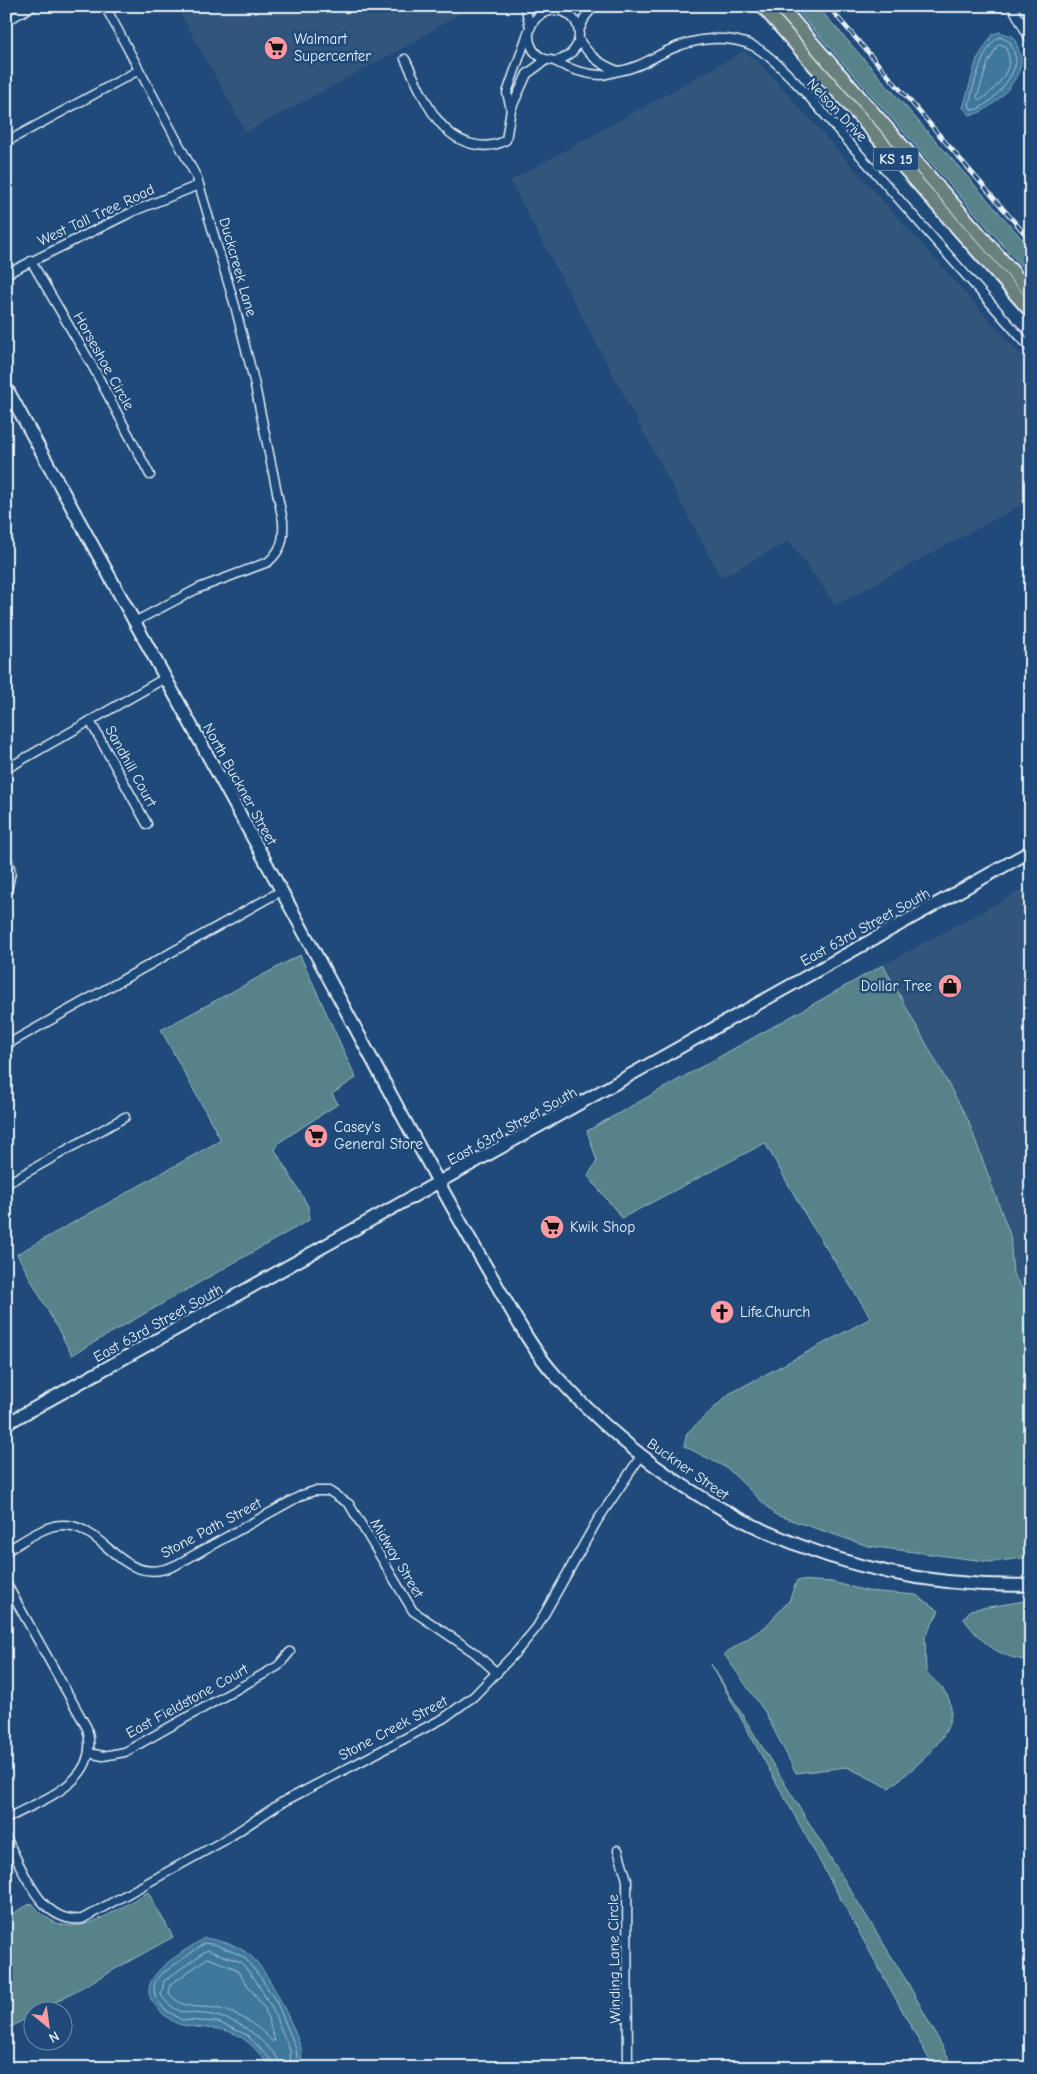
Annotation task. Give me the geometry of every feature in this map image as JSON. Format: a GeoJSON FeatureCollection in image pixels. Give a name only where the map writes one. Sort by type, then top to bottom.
{"type":"FeatureCollection","features":[{"type":"Feature","properties":{"kind":"main road","name":"KS 15"},"geometry":{"type":"LineString","coordinates":[[762,6],[1031,312]]}},
{"type":"Feature","properties":{"kind":"main road","name":"KS 15"},"geometry":{"type":"LineString","coordinates":[[780,6],[1031,294]]}},
{"type":"Feature","properties":{"kind":"main road","name":"North Buckner Street"},"geometry":{"type":"LineString","coordinates":[[6,387],[446,1197]]}},
{"type":"Feature","properties":{"kind":"main road","name":"East 63rd Street South"},"geometry":{"type":"LineString","coordinates":[[6,1424],[1031,851]]}},
{"type":"Feature","properties":{"kind":"main road","name":"Buckner Street"},"geometry":{"type":"LineString","coordinates":[[446,1197],[537,1352],[572,1392],[641,1456],[683,1487],[724,1512],[790,1543],[832,1558],[886,1573],[944,1583],[1031,1585]]}},
{"type":"Feature","properties":{"kind":"street"},"geometry":{"type":"LineString","coordinates":[[6,21],[33,6]]}},
{"type":"Feature","properties":{"kind":"street","name":"Duckcreek Lane"},"geometry":{"type":"LineString","coordinates":[[105,6],[199,185],[240,326],[278,495],[283,539],[276,554],[264,564],[199,588],[134,622]]}},
{"type":"Feature","properties":{"kind":"street"},"geometry":{"type":"LineString","coordinates":[[525,6],[530,27],[530,43],[534,50],[550,60]]}},
{"type":"Feature","properties":{"kind":"street"},"geometry":{"type":"LineString","coordinates":[[511,109],[507,93],[533,21],[545,12],[576,6]]}},
{"type":"Feature","properties":{"kind":"street"},"geometry":{"type":"LineString","coordinates":[[579,31],[585,18],[594,6]]}},
{"type":"Feature","properties":{"kind":"street"},"geometry":{"type":"LineString","coordinates":[[1012,6],[1031,41]]}},
{"type":"Feature","properties":{"kind":"street"},"geometry":{"type":"LineString","coordinates":[[404,59],[443,128],[455,139],[480,146],[501,143],[506,140],[511,109],[527,74],[550,60],[570,55],[579,40],[577,24],[561,10]]}},
{"type":"Feature","properties":{"kind":"street","name":"Nelson Drive"},"geometry":{"type":"LineString","coordinates":[[550,60],[566,69],[603,76],[618,71],[631,70],[671,49],[706,39],[738,42],[763,52],[819,109],[1031,349]]}},
{"type":"Feature","properties":{"kind":"street"},"geometry":{"type":"LineString","coordinates":[[579,40],[590,56],[605,67],[618,71]]}},
{"type":"Feature","properties":{"kind":"street"},"geometry":{"type":"LineString","coordinates":[[6,142],[139,70]]}},
{"type":"Feature","properties":{"kind":"street","name":"West Tall Tree Road"},"geometry":{"type":"LineString","coordinates":[[6,274],[134,211],[199,185]]}},
{"type":"Feature","properties":{"kind":"street","name":"Horseshoe Circle"},"geometry":{"type":"LineString","coordinates":[[31,261],[92,367],[150,476]]}},
{"type":"Feature","properties":{"kind":"street"},"geometry":{"type":"LineString","coordinates":[[6,769],[165,678]]}},
{"type":"Feature","properties":{"kind":"street","name":"Sandhill Court"},"geometry":{"type":"LineString","coordinates":[[90,721],[147,824]]}},
{"type":"Feature","properties":{"kind":"street"},"geometry":{"type":"LineString","coordinates":[[6,854],[11,872],[6,895]]}},
{"type":"Feature","properties":{"kind":"street"},"geometry":{"type":"LineString","coordinates":[[6,1045],[281,891]]}},
{"type":"Feature","properties":{"kind":"street"},"geometry":{"type":"LineString","coordinates":[[6,1184],[125,1117]]}},
{"type":"Feature","properties":{"kind":"street","name":"Stone Creek Street"},"geometry":{"type":"LineString","coordinates":[[6,1838],[41,1901],[52,1912],[66,1919],[90,1917],[224,1840],[280,1803],[444,1718],[474,1696],[537,1627],[597,1521],[641,1456]]}},
{"type":"Feature","properties":{"kind":"street","name":"Midway Street"},"geometry":{"type":"LineString","coordinates":[[326,1491],[341,1497],[349,1504],[413,1611],[475,1653],[497,1673]]}},
{"type":"Feature","properties":{"kind":"street","name":"Stone Path Street"},"geometry":{"type":"LineString","coordinates":[[6,1551],[51,1527],[75,1526],[96,1537],[123,1562],[148,1571],[162,1570],[176,1565],[302,1495],[326,1491]]}},
{"type":"Feature","properties":{"kind":"street"},"geometry":{"type":"LineString","coordinates":[[6,1583],[87,1728],[89,1753],[77,1779],[6,1819]]}},
{"type":"Feature","properties":{"kind":"street","name":"East Fieldstone Court"},"geometry":{"type":"LineString","coordinates":[[89,1753],[103,1756],[125,1752],[278,1666],[290,1652]]}},
{"type":"Feature","properties":{"kind":"street","name":"Winding Lane Circle"},"geometry":{"type":"LineString","coordinates":[[618,1850],[627,1880],[628,2068]]}},
{"type":"Feature","properties":{"kind":"shaded area"},"geometry":{"type":"Polygon","coordinates":[[[176,6],[472,6],[407,46],[246,132],[176,6]]]}},
{"type":"Feature","properties":{"kind":"shaded area"},"geometry":{"type":"Polygon","coordinates":[[[744,51],[757,60],[1031,366],[1031,500],[836,605],[789,541],[721,578],[510,181],[744,51]]]}},
{"type":"Feature","properties":{"kind":"shaded area"},"geometry":{"type":"Polygon","coordinates":[[[1031,885],[1031,1302],[1013,1274],[1010,1235],[968,1120],[883,965],[1031,885]]]}},
{"type":"Feature","properties":{"kind":"green space"},"geometry":{"type":"Polygon","coordinates":[[[793,6],[817,6],[1031,249],[1031,277],[793,6]]]}},
{"type":"Feature","properties":{"kind":"green space"},"geometry":{"type":"Polygon","coordinates":[[[300,955],[356,1078],[332,1094],[338,1104],[278,1143],[275,1150],[308,1206],[309,1220],[72,1355],[17,1254],[221,1140],[161,1030],[300,955]]]}},
{"type":"Feature","properties":{"kind":"green space"},"geometry":{"type":"Polygon","coordinates":[[[883,965],[968,1120],[1010,1235],[1013,1274],[1031,1302],[1031,1557],[992,1562],[868,1546],[776,1515],[727,1468],[684,1446],[687,1433],[729,1394],[871,1318],[809,1221],[765,1143],[622,1218],[588,1176],[597,1161],[587,1131],[883,965]]]}},
{"type":"Feature","properties":{"kind":"green space"},"geometry":{"type":"Polygon","coordinates":[[[797,1580],[832,1582],[867,1591],[916,1595],[939,1611],[925,1637],[926,1673],[946,1694],[950,1703],[951,1715],[947,1728],[931,1751],[889,1788],[847,1767],[796,1773],[765,1712],[724,1654],[765,1627],[789,1601],[797,1580]]]}},
{"type":"Feature","properties":{"kind":"green space"},"geometry":{"type":"Polygon","coordinates":[[[1031,1600],[1031,1660],[1011,1657],[1001,1653],[977,1635],[964,1619],[970,1610],[1031,1600]]]}},
{"type":"Feature","properties":{"kind":"green space"},"geometry":{"type":"Polygon","coordinates":[[[711,1664],[909,1985],[954,2068],[934,2068],[711,1664]]]}},
{"type":"Feature","properties":{"kind":"green space"},"geometry":{"type":"Polygon","coordinates":[[[148,1892],[173,1937],[55,2002],[22,2002],[22,2021],[6,2030],[6,1917],[32,1903],[46,1917],[60,1924],[74,1926],[89,1923],[148,1892]]]}},
{"type":"Feature","properties":{"kind":"water"},"geometry":{"type":"Polygon","coordinates":[[[1000,32],[1014,37],[1021,57],[1020,68],[1003,95],[986,109],[970,115],[963,108],[977,59],[993,34],[1000,32]]]}},
{"type":"Feature","properties":{"kind":"water"},"geometry":{"type":"Polygon","coordinates":[[[204,1938],[226,1943],[243,1950],[263,1970],[278,1996],[296,2035],[301,2048],[303,2068],[271,2068],[252,2046],[238,2035],[223,2030],[178,2024],[167,2017],[155,2005],[149,1995],[150,1985],[155,1975],[163,1966],[204,1938]]]}},
{"type":"Feature","properties":{"kind":"railway"},"geometry":{"type":"LineString","coordinates":[[828,6],[1031,241]]}},
{"type":"Feature","properties":{"kind":"place","name":"Walmart Supercenter"},"geometry":{"type":"Point","coordinates":[276,48]}},
{"type":"Feature","properties":{"kind":"place","name":"Dollar Tree"},"geometry":{"type":"Point","coordinates":[950,986]}},
{"type":"Feature","properties":{"kind":"place","name":"Casey's General Store"},"geometry":{"type":"Point","coordinates":[316,1136]}},
{"type":"Feature","properties":{"kind":"place","name":"Kwik Shop"},"geometry":{"type":"Point","coordinates":[552,1227]}},
{"type":"Feature","properties":{"kind":"place","name":"Life.Church"},"geometry":{"type":"Point","coordinates":[722,1312]}}]}
